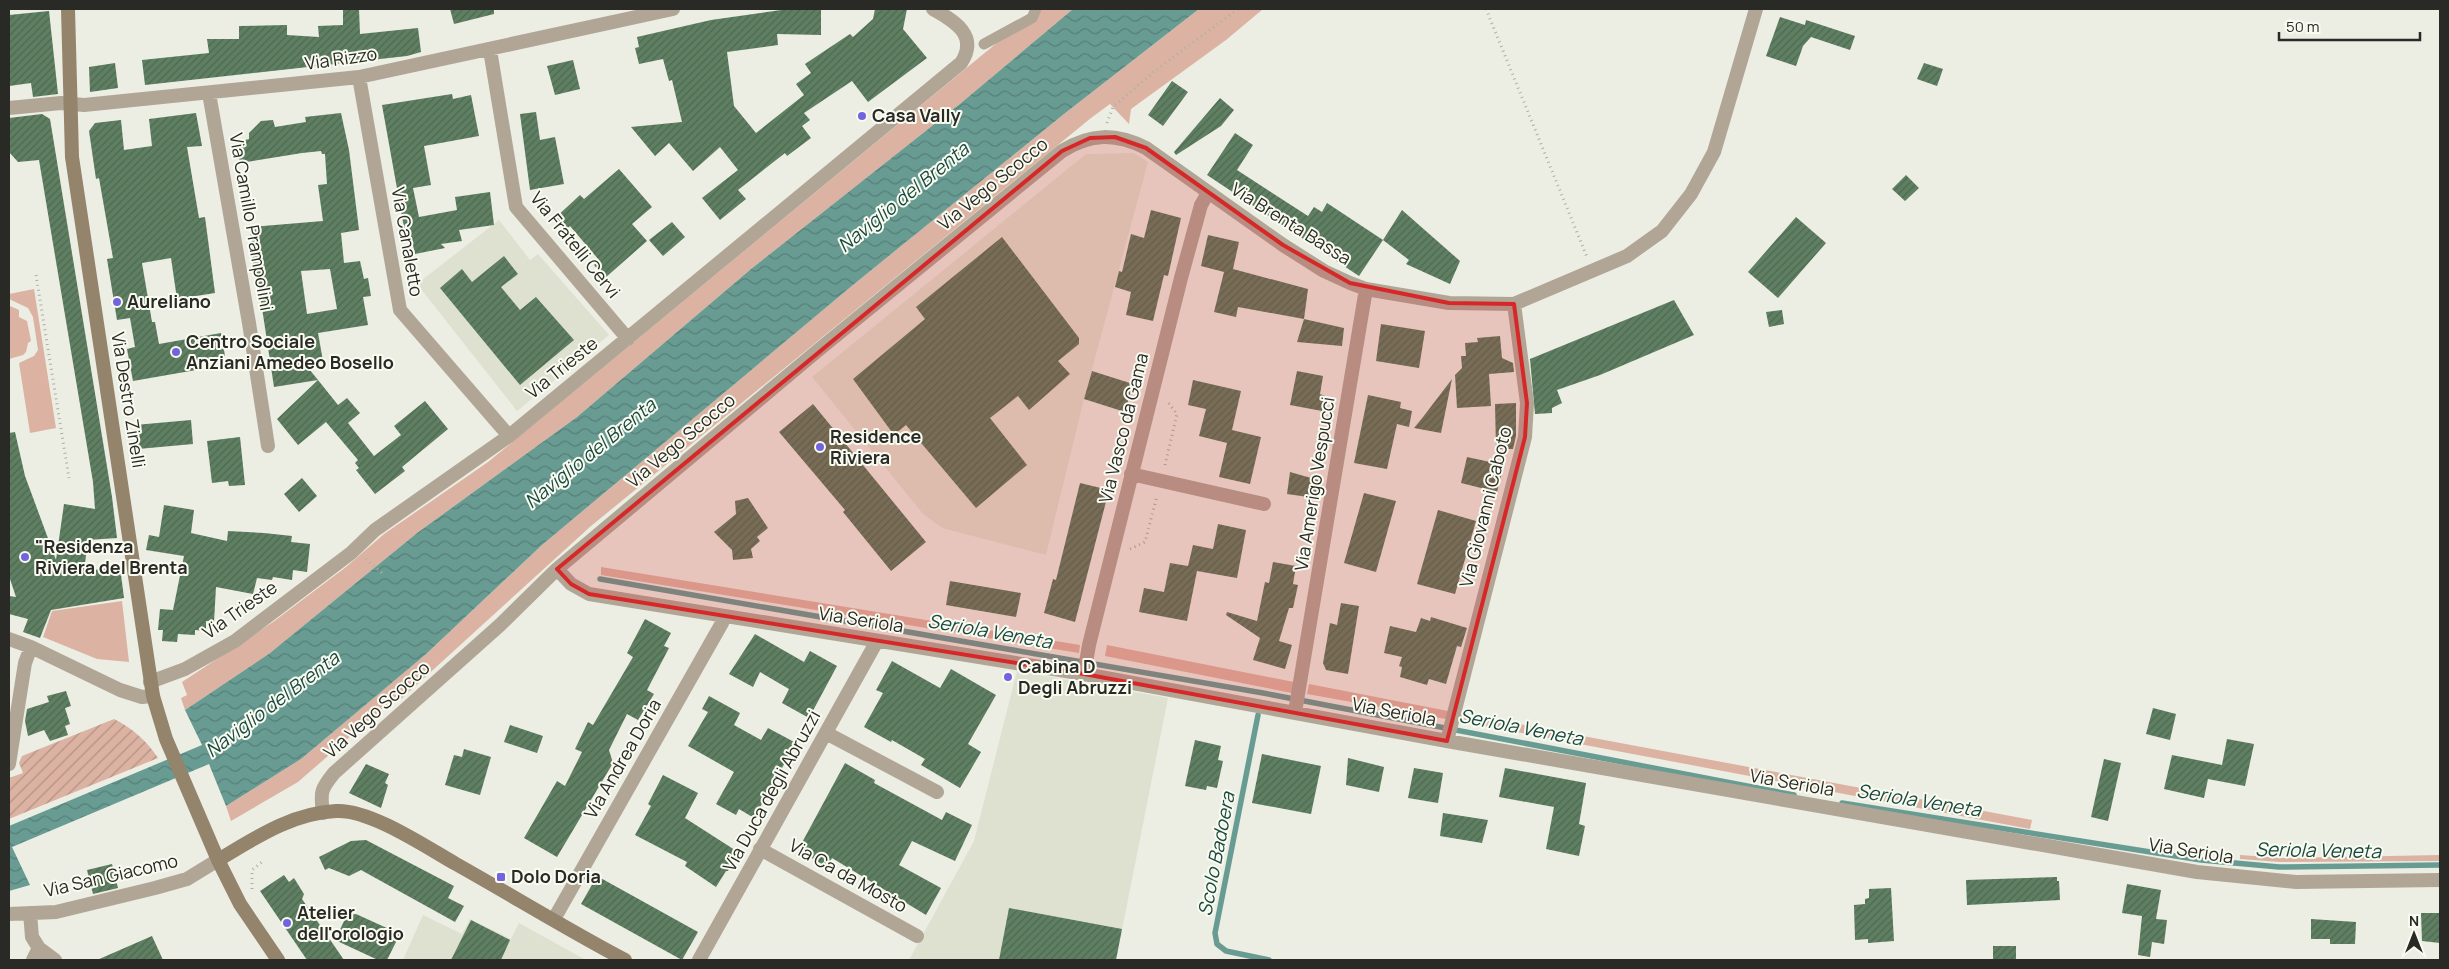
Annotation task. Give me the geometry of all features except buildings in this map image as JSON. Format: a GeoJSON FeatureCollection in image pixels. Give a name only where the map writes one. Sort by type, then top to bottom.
{"type":"FeatureCollection","features":[{"type":"Feature","properties":{"kind":"main road","name":"Via Destro Zinelli"},"geometry":{"type":"LineString","coordinates":[[68,9],[72,157],[153,694],[166,739],[218,860],[240,904],[278,960]]}},
{"type":"Feature","properties":{"kind":"main road"},"geometry":{"type":"LineString","coordinates":[[218,860],[268,830],[296,818],[337,811],[357,813],[380,822],[625,960]]}},
{"type":"Feature","properties":{"kind":"street","name":"Via Rizzo"},"geometry":{"type":"LineString","coordinates":[[9,108],[84,105],[359,77],[673,9]]}},
{"type":"Feature","properties":{"kind":"street","name":"Via Trieste"},"geometry":{"type":"LineString","coordinates":[[153,694],[184,669],[235,641],[350,553],[375,530],[508,436],[628,339],[961,62],[968,52],[967,38],[961,29],[933,9]]}},
{"type":"Feature","properties":{"kind":"street"},"geometry":{"type":"LineString","coordinates":[[984,44],[1032,18],[1036,9]]}},
{"type":"Feature","properties":{"kind":"street","name":"Via Brenta Bassa"},"geometry":{"type":"LineString","coordinates":[[1104,136],[1129,139],[1146,148],[1208,194],[1324,271],[1366,288],[1449,303],[1514,304],[1626,256],[1662,231],[1691,194],[1714,152],[1756,9]]}},
{"type":"Feature","properties":{"kind":"street","name":"Via Fratelli Cervi"},"geometry":{"type":"LineString","coordinates":[[490,50],[516,207],[628,339]]}},
{"type":"Feature","properties":{"kind":"street","name":"Via Canaletto"},"geometry":{"type":"LineString","coordinates":[[359,77],[400,310],[508,436]]}},
{"type":"Feature","properties":{"kind":"street","name":"Via Camillo Prampolini"},"geometry":{"type":"LineString","coordinates":[[209,93],[268,446]]}},
{"type":"Feature","properties":{"kind":"street","name":"Via Vego Scocco"},"geometry":{"type":"LineString","coordinates":[[323,813],[320,795],[324,785],[334,773],[404,708],[483,640],[557,569],[816,352],[1062,151],[1077,142],[1104,136]]}},
{"type":"Feature","properties":{"kind":"street","name":"Via Vasco da Gama"},"geometry":{"type":"LineString","coordinates":[[1085,671],[1089,645],[1181,278],[1201,205],[1208,194]]}},
{"type":"Feature","properties":{"kind":"street","name":"Via Amerigo Vespucci"},"geometry":{"type":"LineString","coordinates":[[1296,709],[1366,288]]}},
{"type":"Feature","properties":{"kind":"street","name":"Via Giovanni Caboto"},"geometry":{"type":"LineString","coordinates":[[1447,738],[1526,437],[1527,403],[1514,304]]}},
{"type":"Feature","properties":{"kind":"street"},"geometry":{"type":"LineString","coordinates":[[1131,474],[1264,504]]}},
{"type":"Feature","properties":{"kind":"street","name":"Via Seriola"},"geometry":{"type":"LineString","coordinates":[[557,569],[571,584],[590,594],[877,641],[1085,671],[1447,738],[2197,872],[2296,882],[2440,880]]}},
{"type":"Feature","properties":{"kind":"street","name":"Via Andrea Doria"},"geometry":{"type":"LineString","coordinates":[[554,919],[722,623],[723,617]]}},
{"type":"Feature","properties":{"kind":"street"},"geometry":{"type":"LineString","coordinates":[[9,639],[31,647],[120,690],[142,697],[153,694]]}},
{"type":"Feature","properties":{"kind":"street","name":"Via Duca degli Abruzzi"},"geometry":{"type":"LineString","coordinates":[[700,960],[877,641]]}},
{"type":"Feature","properties":{"kind":"street"},"geometry":{"type":"LineString","coordinates":[[9,764],[25,663],[31,647]]}},
{"type":"Feature","properties":{"kind":"street"},"geometry":{"type":"LineString","coordinates":[[826,733],[938,792]]}},
{"type":"Feature","properties":{"kind":"street","name":"Via Ca da Mosto"},"geometry":{"type":"LineString","coordinates":[[760,850],[917,936]]}},
{"type":"Feature","properties":{"kind":"street","name":"Via San Giacomo"},"geometry":{"type":"LineString","coordinates":[[9,914],[56,912],[155,888],[187,879],[218,860]]}},
{"type":"Feature","properties":{"kind":"street"},"geometry":{"type":"LineString","coordinates":[[30,913],[36,954],[55,960]]}},
{"type":"Feature","properties":{"kind":"path"},"geometry":{"type":"LineString","coordinates":[[1104,136],[1113,107],[1156,70],[1238,9]]}},
{"type":"Feature","properties":{"kind":"path"},"geometry":{"type":"LineString","coordinates":[[1486,9],[1588,259],[1591,272]]}},
{"type":"Feature","properties":{"kind":"path"},"geometry":{"type":"LineString","coordinates":[[36,275],[69,478]]}},
{"type":"Feature","properties":{"kind":"path"},"geometry":{"type":"LineString","coordinates":[[1164,466],[1177,414],[1166,400]]}},
{"type":"Feature","properties":{"kind":"path"},"geometry":{"type":"LineString","coordinates":[[1129,550],[1145,542],[1160,488]]}},
{"type":"Feature","properties":{"kind":"path"},"geometry":{"type":"LineString","coordinates":[[364,557],[382,573]]}},
{"type":"Feature","properties":{"kind":"path"},"geometry":{"type":"LineString","coordinates":[[254,894],[251,885],[252,870],[262,862]]}},
{"type":"Feature","properties":{"kind":"highlighted area"},"geometry":{"type":"Polygon","coordinates":[[[1115,137],[1146,148],[1283,245],[1350,283],[1449,303],[1514,304],[1527,403],[1525,437],[1447,741],[1084,674],[589,594],[571,584],[557,569],[1062,151],[1090,138],[1115,137]]]}},
{"type":"Feature","properties":{"kind":"shaded area"},"geometry":{"type":"Polygon","coordinates":[[[1042,9],[1073,9],[961,103],[751,269],[577,417],[417,533],[270,653],[185,710],[181,698],[187,695],[182,682],[273,622],[346,567],[384,534],[488,462],[998,42],[1035,20],[1042,9]]]}},
{"type":"Feature","properties":{"kind":"shaded area"},"geometry":{"type":"Polygon","coordinates":[[[1199,9],[1263,9],[1226,40],[1131,109],[1129,124],[1110,104],[1091,118],[591,526],[401,699],[398,695],[298,782],[231,821],[226,806],[301,759],[425,655],[542,545],[853,285],[1064,114],[1199,9]]]}},
{"type":"Feature","properties":{"kind":"shaded area"},"geometry":{"type":"Polygon","coordinates":[[[1134,153],[1148,162],[1084,399],[1046,555],[942,528],[923,514],[812,377],[1086,154],[1134,153]]]}},
{"type":"Feature","properties":{"kind":"shaded area"},"geometry":{"type":"Polygon","coordinates":[[[499,220],[530,260],[538,254],[609,335],[517,411],[417,284],[499,220]]]}},
{"type":"Feature","properties":{"kind":"shaded area"},"geometry":{"type":"Polygon","coordinates":[[[34,289],[56,428],[30,433],[19,363],[34,356],[38,350],[33,317],[28,308],[9,299],[9,294],[34,289]]]}},
{"type":"Feature","properties":{"kind":"shaded area"},"geometry":{"type":"Polygon","coordinates":[[[10,306],[19,310],[19,317],[27,321],[31,341],[28,343],[26,352],[23,355],[9,359],[10,306]]]}},
{"type":"Feature","properties":{"kind":"shaded area"},"geometry":{"type":"Polygon","coordinates":[[[601,567],[1080,645],[1079,653],[601,575],[601,567]]]}},
{"type":"Feature","properties":{"kind":"shaded area"},"geometry":{"type":"Polygon","coordinates":[[[122,601],[129,662],[97,659],[43,637],[52,611],[122,601]]]}},
{"type":"Feature","properties":{"kind":"shaded area"},"geometry":{"type":"Polygon","coordinates":[[[1107,645],[1294,682],[1292,693],[1105,656],[1107,645]]]}},
{"type":"Feature","properties":{"kind":"shaded area"},"geometry":{"type":"Polygon","coordinates":[[[1017,671],[1168,698],[1116,960],[909,960],[974,841],[1017,671]]]}},
{"type":"Feature","properties":{"kind":"shaded area"},"geometry":{"type":"Polygon","coordinates":[[[1309,684],[1448,711],[1446,719],[1307,694],[1309,684]]]}},
{"type":"Feature","properties":{"kind":"shaded area"},"geometry":{"type":"Polygon","coordinates":[[[1460,713],[2032,820],[2030,829],[1458,721],[1460,713]]]}},
{"type":"Feature","properties":{"kind":"shaded area"},"geometry":{"type":"Polygon","coordinates":[[[114,719],[139,735],[158,758],[9,819],[9,778],[23,773],[19,763],[22,756],[114,719]]]}},
{"type":"Feature","properties":{"kind":"shaded area"},"geometry":{"type":"Polygon","coordinates":[[[2240,855],[2282,858],[2440,855],[2440,861],[2280,862],[2240,859],[2240,855]]]}},
{"type":"Feature","properties":{"kind":"shaded area"},"geometry":{"type":"Polygon","coordinates":[[[423,915],[462,934],[470,919],[511,939],[519,923],[586,960],[403,960],[423,915]]]}},
{"type":"Feature","properties":{"kind":"water","name":"Naviglio del Brenta"},"geometry":{"type":"Polygon","coordinates":[[[1073,9],[1199,9],[1064,114],[853,285],[542,545],[425,655],[301,759],[226,806],[209,764],[12,847],[30,885],[9,891],[9,826],[202,745],[185,710],[270,653],[417,533],[577,417],[751,269],[961,103],[1073,9]]]}},
{"type":"Feature","properties":{"kind":"waterway","name":"Seriola Veneta"},"geometry":{"type":"LineString","coordinates":[[600,579],[1263,693],[1794,795]]}},
{"type":"Feature","properties":{"kind":"waterway","name":"Scolo Badoera"},"geometry":{"type":"LineString","coordinates":[[1258,715],[1215,933],[1217,944],[1226,951],[1269,960]]}},
{"type":"Feature","properties":{"kind":"waterway","name":"Seriola Veneta"},"geometry":{"type":"LineString","coordinates":[[1842,803],[2201,860],[2279,867],[2440,865]]}},
{"type":"Feature","properties":{"kind":"place","name":"Casa Vally"},"geometry":{"type":"Point","coordinates":[862,116]}},
{"type":"Feature","properties":{"kind":"place","name":"Aureliano"},"geometry":{"type":"Point","coordinates":[117,302]}},
{"type":"Feature","properties":{"kind":"place","name":"Centro Sociale Anziani Amedeo Bosello"},"geometry":{"type":"Point","coordinates":[176,352]}},
{"type":"Feature","properties":{"kind":"place","name":"Residence Riviera"},"geometry":{"type":"Point","coordinates":[820,447]}},
{"type":"Feature","properties":{"kind":"place","name":"\"Residenza Riviera del Brenta"},"geometry":{"type":"Point","coordinates":[25,557]}},
{"type":"Feature","properties":{"kind":"place","name":"Cabina D Degli Abruzzi"},"geometry":{"type":"Point","coordinates":[1008,677]}},
{"type":"Feature","properties":{"kind":"place","name":"Dolo Doria"},"geometry":{"type":"Point","coordinates":[501,877]}},
{"type":"Feature","properties":{"kind":"place","name":"Atelier dell'orologio"},"geometry":{"type":"Point","coordinates":[287,923]}}]}
